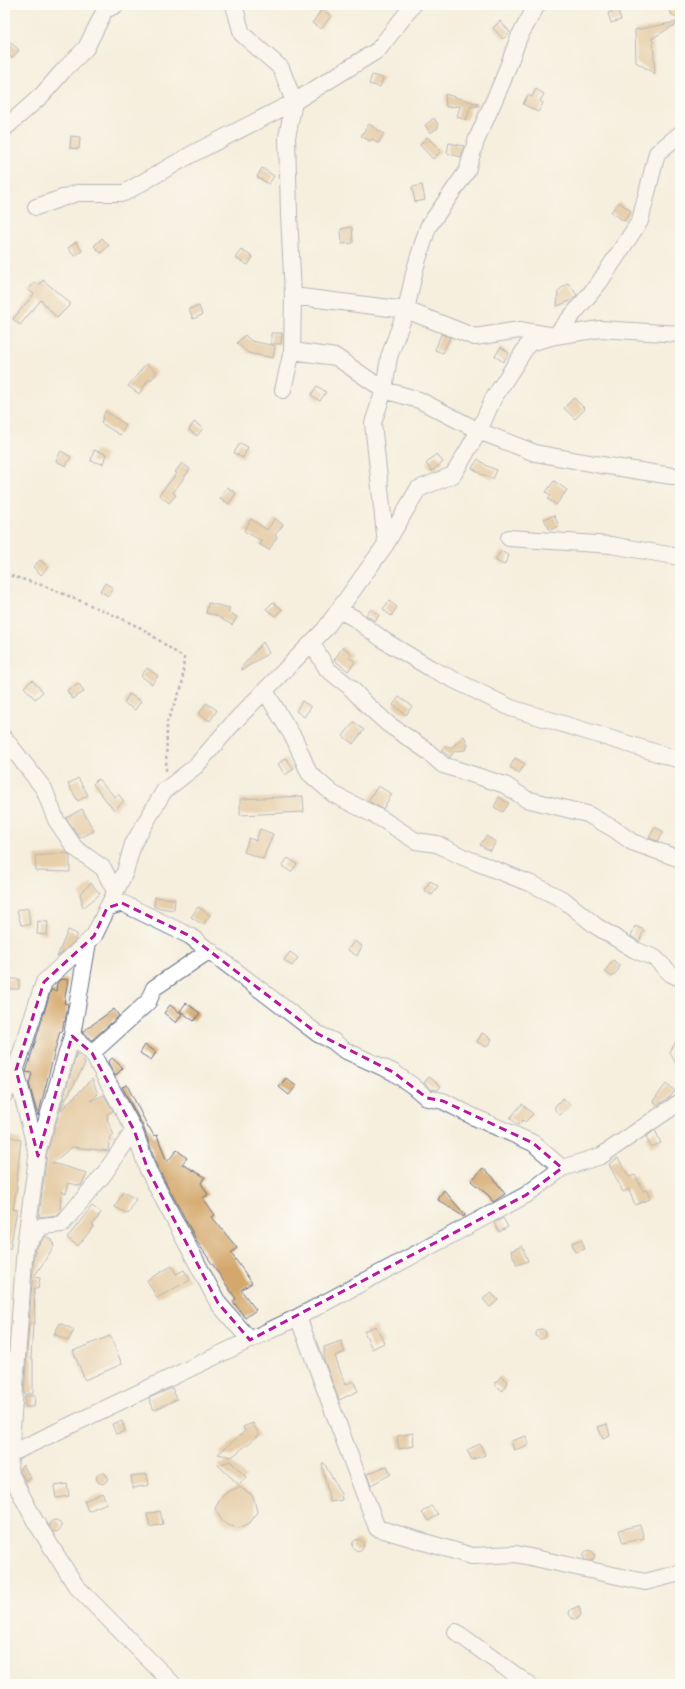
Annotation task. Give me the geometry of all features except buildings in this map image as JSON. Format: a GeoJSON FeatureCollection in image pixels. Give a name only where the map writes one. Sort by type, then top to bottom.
{"type":"FeatureCollection","features":[{"type":"Feature","properties":{"kind":"street"},"geometry":{"type":"LineString","coordinates":[[5,128],[42,96],[63,71],[86,48],[105,10],[116,5]]}},
{"type":"Feature","properties":{"kind":"street"},"geometry":{"type":"LineString","coordinates":[[234,5],[242,34],[281,68],[294,102],[287,137],[293,296],[292,351],[283,390]]}},
{"type":"Feature","properties":{"kind":"street"},"geometry":{"type":"LineString","coordinates":[[36,207],[77,193],[124,193],[192,154],[294,102],[378,50],[413,5]]}},
{"type":"Feature","properties":{"kind":"street"},"geometry":{"type":"LineString","coordinates":[[386,544],[372,424],[384,390],[389,357],[406,310],[415,269],[428,227],[467,171],[476,141],[503,80],[519,37],[537,5]]}},
{"type":"Feature","properties":{"kind":"street"},"geometry":{"type":"LineString","coordinates":[[555,336],[599,283],[640,221],[657,153],[680,134]]}},
{"type":"Feature","properties":{"kind":"street"},"geometry":{"type":"LineString","coordinates":[[293,296],[406,310],[475,337],[519,330],[555,336]]}},
{"type":"Feature","properties":{"kind":"street"},"geometry":{"type":"LineString","coordinates":[[5,1094],[16,1070],[44,982],[94,936],[125,872],[133,844],[164,791],[196,766],[234,722],[325,628],[386,544],[418,489],[453,475],[479,431],[493,399],[529,343],[555,336],[600,329],[680,334]]}},
{"type":"Feature","properties":{"kind":"street"},"geometry":{"type":"LineString","coordinates":[[292,351],[336,357],[384,390],[419,400],[479,431],[535,453],[595,464],[680,476]]}},
{"type":"Feature","properties":{"kind":"street"},"geometry":{"type":"LineString","coordinates":[[509,538],[611,545],[680,557]]}},
{"type":"Feature","properties":{"kind":"street"},"geometry":{"type":"LineString","coordinates":[[338,610],[354,618],[385,641],[430,668],[511,708],[680,760]]}},
{"type":"Feature","properties":{"kind":"street"},"geometry":{"type":"LineString","coordinates":[[312,643],[326,669],[350,687],[388,724],[426,750],[443,765],[506,785],[526,800],[587,814],[614,829],[632,842],[680,859]]}},
{"type":"Feature","properties":{"kind":"street"},"geometry":{"type":"LineString","coordinates":[[265,691],[295,740],[309,773],[333,794],[382,819],[416,841],[437,844],[463,857],[564,900],[596,926],[634,950],[655,958],[671,974],[680,978]]}},
{"type":"Feature","properties":{"kind":"street"},"geometry":{"type":"LineString","coordinates":[[5,739],[44,789],[56,820],[75,848],[104,868],[115,891]]}},
{"type":"Feature","properties":{"kind":"street"},"geometry":{"type":"LineString","coordinates":[[107,908],[122,903],[190,936],[210,950],[282,1008],[318,1034],[333,1041],[344,1050],[393,1072],[427,1098],[443,1101],[474,1117],[533,1142],[562,1168]]}},
{"type":"Feature","properties":{"kind":"street"},"geometry":{"type":"LineString","coordinates":[[88,942],[72,1036],[55,1090],[38,1156],[25,1246],[8,1464],[35,1521],[76,1586],[173,1684]]}},
{"type":"Feature","properties":{"kind":"street"},"geometry":{"type":"LineString","coordinates":[[92,1052],[148,1002],[154,988],[210,950]]}},
{"type":"Feature","properties":{"kind":"street"},"geometry":{"type":"LineString","coordinates":[[72,1036],[92,1052],[134,1130],[148,1170],[218,1303],[250,1340]]}},
{"type":"Feature","properties":{"kind":"street"},"geometry":{"type":"LineString","coordinates":[[16,1070],[38,1156]]}},
{"type":"Feature","properties":{"kind":"street"},"geometry":{"type":"LineString","coordinates":[[8,1464],[250,1340],[298,1318],[526,1195],[562,1168],[601,1156],[680,1102]]}},
{"type":"Feature","properties":{"kind":"street"},"geometry":{"type":"LineString","coordinates":[[25,1246],[42,1226],[62,1224],[104,1174],[134,1130]]}},
{"type":"Feature","properties":{"kind":"street"},"geometry":{"type":"LineString","coordinates":[[298,1318],[377,1528],[472,1556],[516,1554],[645,1582],[680,1573]]}},
{"type":"Feature","properties":{"kind":"street"},"geometry":{"type":"LineString","coordinates":[[456,1632],[528,1684]]}},
{"type":"Feature","properties":{"kind":"path"},"geometry":{"type":"LineString","coordinates":[[5,574],[45,586],[116,616],[143,629],[184,658],[182,686],[167,722],[167,765],[164,791]]}},
{"type":"Feature","properties":{"kind":"highlighted area"},"geometry":{"type":"Polygon","coordinates":[[[122,903],[190,936],[318,1034],[393,1072],[427,1098],[443,1101],[533,1143],[562,1168],[526,1195],[250,1340],[218,1303],[148,1170],[134,1130],[92,1053],[72,1036],[38,1156],[16,1070],[44,982],[94,936],[107,908],[122,903]]]}}]}
